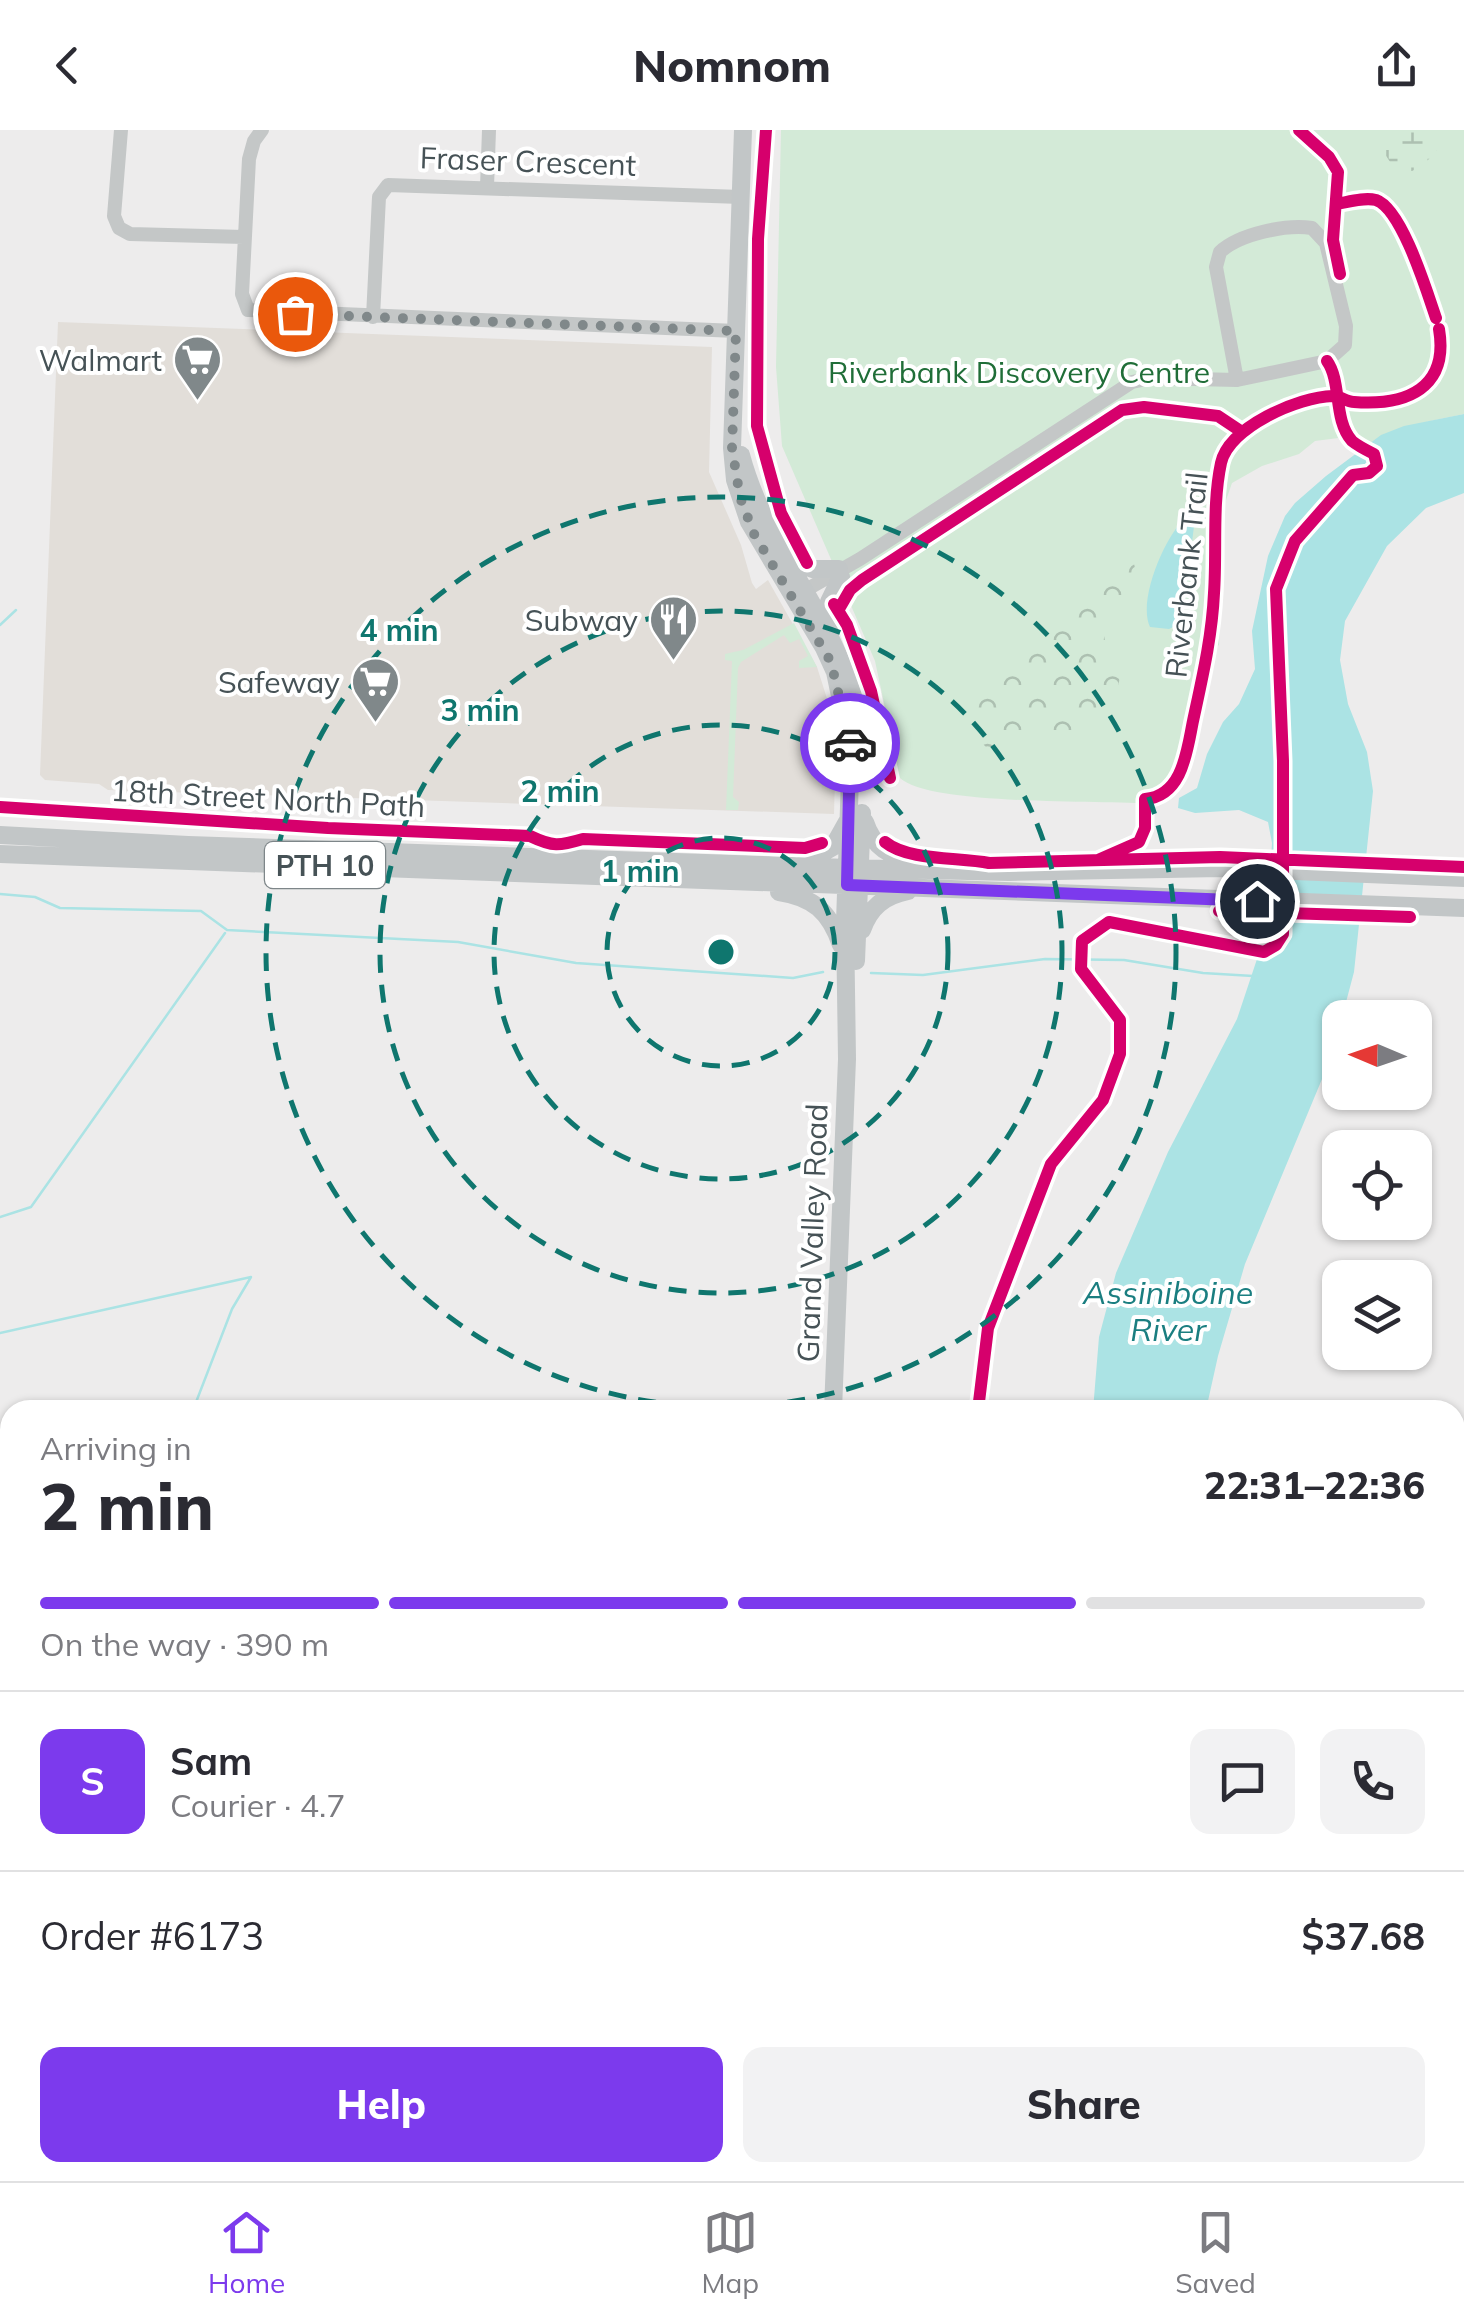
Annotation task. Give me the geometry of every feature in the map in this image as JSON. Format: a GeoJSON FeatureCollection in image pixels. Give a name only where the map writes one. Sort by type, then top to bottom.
{"type":"FeatureCollection","features":[{"type":"Feature","properties":{"kind":"main road"},"geometry":{"type":"LineString","coordinates":[[744,130],[732,448],[740,497],[754,534],[831,634],[847,672],[864,752],[857,796],[854,877]]}},
{"type":"Feature","properties":{"kind":"main road"},"geometry":{"type":"LineString","coordinates":[[734,405],[737,437],[764,522],[784,556],[838,681],[857,796],[870,835],[890,854],[910,860],[960,864],[995,872]]}},
{"type":"Feature","properties":{"kind":"main road"},"geometry":{"type":"LineString","coordinates":[[784,556],[807,568],[840,573],[828,608],[831,634]]}},
{"type":"Feature","properties":{"kind":"main road"},"geometry":{"type":"LineString","coordinates":[[781,866],[812,862],[838,841],[857,796]]}},
{"type":"Feature","properties":{"kind":"main road"},"geometry":{"type":"LineString","coordinates":[[0,835],[645,870],[698,887],[784,892],[818,904],[834,925],[844,985]]}},
{"type":"Feature","properties":{"kind":"main road","name":"PTH 10"},"geometry":{"type":"LineString","coordinates":[[0,854],[555,872],[781,866],[932,888],[1464,908]]}},
{"type":"Feature","properties":{"kind":"main road","name":"PTH 10"},"geometry":{"type":"LineString","coordinates":[[645,870],[854,877],[1220,868],[1464,878]]}},
{"type":"Feature","properties":{"kind":"main road","name":"Grand Valley Road"},"geometry":{"type":"LineString","coordinates":[[832,1400],[846,1058],[856,960],[854,877]]}},
{"type":"Feature","properties":{"kind":"main road","name":"Grand Valley Road"},"geometry":{"type":"LineString","coordinates":[[846,1058],[844,985],[854,877]]}},
{"type":"Feature","properties":{"kind":"main road"},"geometry":{"type":"LineString","coordinates":[[856,960],[864,924],[876,906],[900,892],[932,888]]}},
{"type":"Feature","properties":{"kind":"street"},"geometry":{"type":"LineString","coordinates":[[121,130],[114,216],[119,228],[130,234],[244,237]]}},
{"type":"Feature","properties":{"kind":"street"},"geometry":{"type":"LineString","coordinates":[[262,130],[254,140],[249,160],[242,294],[248,310],[736,331]]}},
{"type":"Feature","properties":{"kind":"street"},"geometry":{"type":"LineString","coordinates":[[486,187],[490,130]]}},
{"type":"Feature","properties":{"kind":"street","name":"Fraser Crescent"},"geometry":{"type":"LineString","coordinates":[[374,317],[379,197],[384,188],[393,184],[741,196]]}},
{"type":"Feature","properties":{"kind":"street"},"geometry":{"type":"LineString","coordinates":[[802,598],[1132,382],[1157,378],[1238,380],[1327,361],[1345,345],[1346,326],[1326,243],[1312,228],[1266,233],[1238,241],[1220,252],[1216,268],[1238,380]]}},
{"type":"Feature","properties":{"kind":"shaded area"},"geometry":{"type":"Polygon","coordinates":[[[58,322],[712,347],[709,472],[741,545],[752,583],[756,589],[768,580],[817,667],[836,743],[834,814],[108,790],[99,784],[45,780],[40,775],[58,322]]]}},
{"type":"Feature","properties":{"kind":"green space","name":"Riverbank Discovery Centre"},"geometry":{"type":"Polygon","coordinates":[[[781,130],[1464,130],[1464,414],[1398,431],[1361,450],[1354,436],[1315,441],[1299,454],[1262,466],[1232,483],[1224,506],[1219,645],[1215,648],[1184,777],[1170,797],[1153,804],[1019,800],[945,793],[917,787],[900,778],[875,661],[782,446],[776,367],[781,130]]]}},
{"type":"Feature","properties":{"kind":"green space"},"geometry":{"type":"Polygon","coordinates":[[[1377,130],[1444,130],[1433,154],[1412,171],[1394,168],[1381,148],[1377,130]]]}},
{"type":"Feature","properties":{"kind":"green space"},"geometry":{"type":"Polygon","coordinates":[[[1132,558],[1135,578],[1129,595],[1102,625],[1106,646],[1120,675],[1116,703],[1099,723],[1074,734],[1008,739],[989,750],[978,739],[978,715],[981,691],[992,671],[1049,641],[1054,624],[1064,613],[1100,587],[1119,561],[1132,558]]]}},
{"type":"Feature","properties":{"kind":"green space"},"geometry":{"type":"Polygon","coordinates":[[[794,623],[817,667],[799,668],[799,661],[808,656],[799,639],[790,643],[784,635],[741,662],[738,668],[733,797],[739,802],[738,810],[726,810],[732,661],[725,660],[725,654],[743,650],[794,623]]]}},
{"type":"Feature","properties":{"kind":"water","name":"Assiniboine River"},"geometry":{"type":"Polygon","coordinates":[[[1464,414],[1464,493],[1426,508],[1387,546],[1345,621],[1340,660],[1348,704],[1367,752],[1373,791],[1354,972],[1347,1000],[1322,1000],[1322,1079],[1245,1264],[1208,1400],[1094,1400],[1099,1337],[1116,1273],[1168,1152],[1237,1019],[1267,920],[1272,843],[1268,822],[1239,810],[1195,813],[1178,808],[1179,798],[1197,788],[1207,754],[1223,722],[1239,704],[1255,669],[1252,631],[1268,556],[1285,516],[1326,476],[1381,435],[1404,426],[1464,414]]]}},
{"type":"Feature","properties":{"kind":"water"},"geometry":{"type":"Polygon","coordinates":[[[1188,515],[1195,518],[1182,623],[1169,629],[1150,627],[1147,601],[1156,568],[1171,536],[1188,515]]]}},
{"type":"Feature","properties":{"kind":"pier"},"geometry":{"type":"Polygon","coordinates":[[[1266,855],[1370,858],[1368,882],[1264,878],[1266,855]]]}},
{"type":"Feature","properties":{"kind":"waterway"},"geometry":{"type":"LineString","coordinates":[[0,625],[16,610]]}},
{"type":"Feature","properties":{"kind":"waterway"},"geometry":{"type":"LineString","coordinates":[[0,894],[35,897],[60,908],[201,911],[227,930],[458,942],[576,963],[793,978],[823,972]]}},
{"type":"Feature","properties":{"kind":"waterway"},"geometry":{"type":"LineString","coordinates":[[0,1217],[31,1207],[225,933]]}},
{"type":"Feature","properties":{"kind":"waterway"},"geometry":{"type":"LineString","coordinates":[[871,973],[923,975],[1045,959],[1124,960],[1203,973],[1253,976]]}},
{"type":"Feature","properties":{"kind":"waterway"},"geometry":{"type":"LineString","coordinates":[[0,1333],[251,1277],[232,1309],[197,1400]]}},
{"type":"Feature","properties":{"kind":"cycle path"},"geometry":{"type":"LineString","coordinates":[[766,130],[758,239],[757,426],[781,513],[807,563]]}},
{"type":"Feature","properties":{"kind":"cycle path"},"geometry":{"type":"LineString","coordinates":[[1299,130],[1329,157],[1338,172],[1333,240],[1340,274]]}},
{"type":"Feature","properties":{"kind":"cycle path"},"geometry":{"type":"LineString","coordinates":[[1336,204],[1371,199],[1386,207],[1404,234],[1436,318]]}},
{"type":"Feature","properties":{"kind":"cycle path","name":"Riverbank Trail"},"geometry":{"type":"LineString","coordinates":[[1098,860],[1139,842],[1145,828],[1145,799],[1168,790],[1185,758],[1211,626],[1217,495],[1221,463],[1227,450],[1251,426],[1302,402],[1333,396],[1354,402],[1391,401],[1420,389],[1437,366],[1439,329]]}},
{"type":"Feature","properties":{"kind":"cycle path"},"geometry":{"type":"LineString","coordinates":[[979,1400],[988,1328],[1051,1164],[1103,1100],[1120,1054],[1120,1020],[1081,969],[1082,941],[1109,922],[1264,952],[1276,945],[1283,934],[1283,761],[1276,589],[1295,541],[1353,475],[1369,473],[1377,466],[1374,454],[1352,441],[1346,432],[1335,379],[1327,361]]}},
{"type":"Feature","properties":{"kind":"cycle path"},"geometry":{"type":"LineString","coordinates":[[839,609],[850,590],[862,580],[1122,410],[1144,407],[1218,416],[1242,432]]}},
{"type":"Feature","properties":{"kind":"cycle path"},"geometry":{"type":"LineString","coordinates":[[834,604],[847,625],[871,691],[890,778]]}},
{"type":"Feature","properties":{"kind":"cycle path","name":"18th Street North Path"},"geometry":{"type":"LineString","coordinates":[[0,807],[328,828],[530,836],[556,844],[583,839],[805,848],[822,843]]}},
{"type":"Feature","properties":{"kind":"cycle path"},"geometry":{"type":"LineString","coordinates":[[885,842],[920,855],[989,863],[1220,857],[1464,867]]}},
{"type":"Feature","properties":{"kind":"cycle path"},"geometry":{"type":"LineString","coordinates":[[1219,911],[1410,917]]}},
{"type":"Feature","properties":{"kind":"way so far"},"geometry":{"type":"LineString","coordinates":[[295,314],[736,331],[732,448],[735,480],[754,534],[831,662],[850,743]]}},
{"type":"Feature","properties":{"kind":"place","name":"Walmart"},"geometry":{"type":"Point","coordinates":[197,402]}},
{"type":"Feature","properties":{"kind":"place","name":"Subway"},"geometry":{"type":"Point","coordinates":[673,662]}},
{"type":"Feature","properties":{"kind":"place","name":"Safeway"},"geometry":{"type":"Point","coordinates":[375,724]}},
{"type":"Feature","properties":{"kind":"route"},"geometry":{"type":"LineString","coordinates":[[850,743],[847,885],[1257,901]]}}]}
